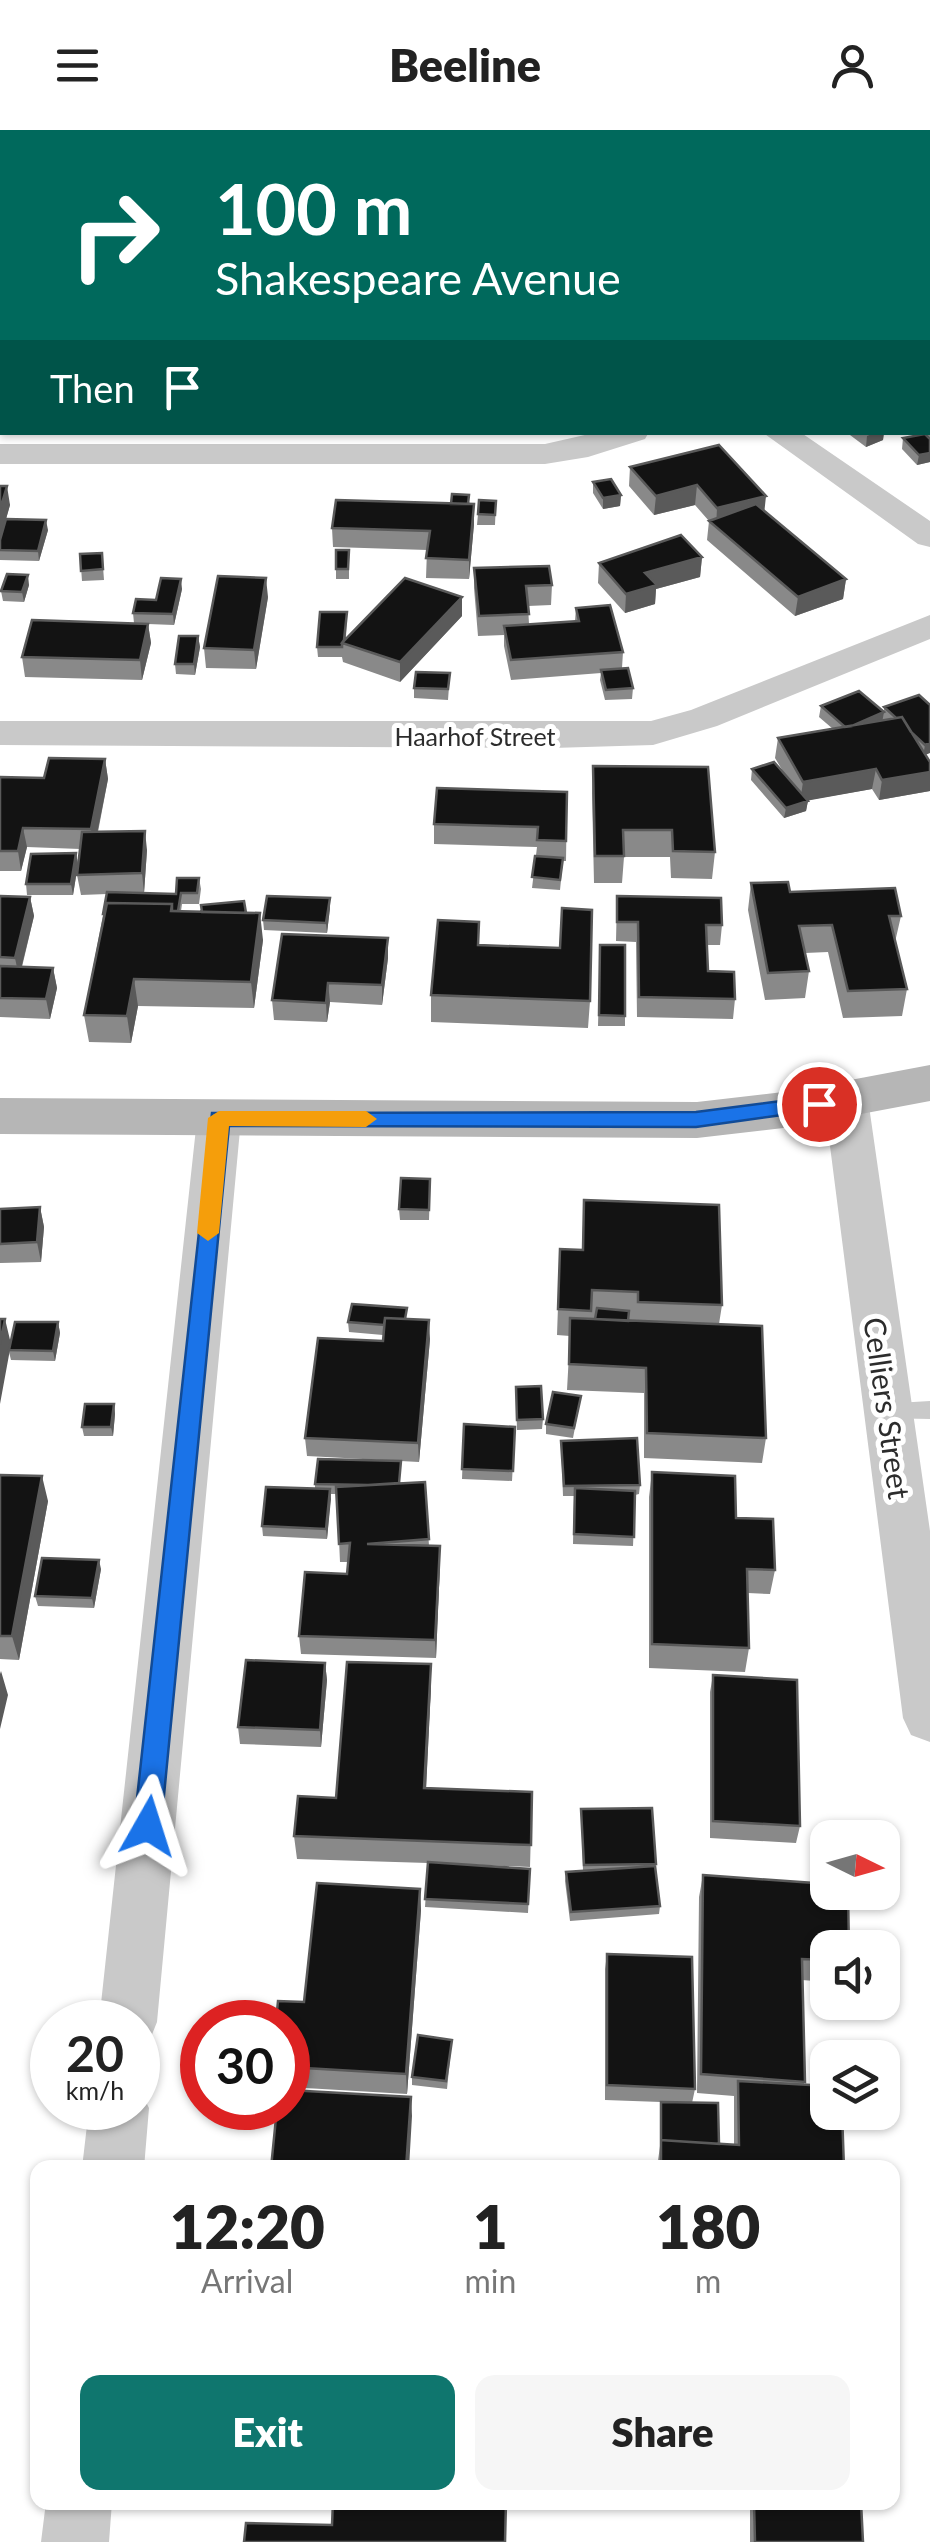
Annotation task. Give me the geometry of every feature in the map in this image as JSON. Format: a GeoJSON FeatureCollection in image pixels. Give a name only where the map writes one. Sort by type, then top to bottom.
{"type":"FeatureCollection","features":[{"type":"Feature","properties":{"kind":"street"},"geometry":{"type":"LineString","coordinates":[[0,454],[545,454],[576,450],[624,435]]}},
{"type":"Feature","properties":{"kind":"street"},"geometry":{"type":"LineString","coordinates":[[782,435],[930,537]]}},
{"type":"Feature","properties":{"kind":"street","name":"Haarhof Street"},"geometry":{"type":"LineString","coordinates":[[0,733],[552,736],[653,733],[704,718],[930,626]]}},
{"type":"Feature","properties":{"kind":"street"},"geometry":{"type":"LineString","coordinates":[[0,1116],[696,1120],[930,1083]]}},
{"type":"Feature","properties":{"kind":"street","name":"Celliers Street"},"geometry":{"type":"LineString","coordinates":[[846,1099],[909,1411],[930,1718]]}},
{"type":"Feature","properties":{"kind":"street"},"geometry":{"type":"LineString","coordinates":[[130,2000],[219,1118]]}},
{"type":"Feature","properties":{"kind":"street"},"geometry":{"type":"LineString","coordinates":[[114,2160],[117,2130]]}},
{"type":"Feature","properties":{"kind":"street"},"geometry":{"type":"LineString","coordinates":[[75,2542],[78,2510]]}},
{"type":"Feature","properties":{"kind":"building"},"geometry":{"type":"Polygon","coordinates":[[[926,435],[930,439],[930,453],[919,455],[903,438],[926,435]]]}},
{"type":"Feature","properties":{"kind":"building"},"geometry":{"type":"Polygon","coordinates":[[[719,445],[766,496],[717,508],[697,485],[656,496],[630,467],[719,445]]]}},
{"type":"Feature","properties":{"kind":"building"},"geometry":{"type":"Polygon","coordinates":[[[611,479],[621,495],[603,498],[593,482],[611,479]]]}},
{"type":"Feature","properties":{"kind":"building"},"geometry":{"type":"Polygon","coordinates":[[[0,486],[7,486],[0,510],[0,486]]]}},
{"type":"Feature","properties":{"kind":"building"},"geometry":{"type":"Polygon","coordinates":[[[452,494],[469,495],[468,504],[451,504],[452,494]]]}},
{"type":"Feature","properties":{"kind":"building"},"geometry":{"type":"Polygon","coordinates":[[[336,500],[474,504],[469,560],[426,558],[430,531],[332,528],[336,500]]]}},
{"type":"Feature","properties":{"kind":"building"},"geometry":{"type":"Polygon","coordinates":[[[479,500],[496,501],[495,515],[478,514],[479,500]]]}},
{"type":"Feature","properties":{"kind":"building"},"geometry":{"type":"Polygon","coordinates":[[[756,504],[846,579],[798,597],[709,521],[756,504]]]}},
{"type":"Feature","properties":{"kind":"building"},"geometry":{"type":"Polygon","coordinates":[[[6,519],[46,520],[38,551],[0,550],[6,519]]]}},
{"type":"Feature","properties":{"kind":"building"},"geometry":{"type":"Polygon","coordinates":[[[681,535],[702,557],[645,573],[657,585],[626,594],[599,563],[681,535]]]}},
{"type":"Feature","properties":{"kind":"building"},"geometry":{"type":"Polygon","coordinates":[[[336,550],[349,550],[348,569],[336,569],[336,550]]]}},
{"type":"Feature","properties":{"kind":"building"},"geometry":{"type":"Polygon","coordinates":[[[102,553],[103,569],[81,571],[80,554],[102,553]]]}},
{"type":"Feature","properties":{"kind":"building"},"geometry":{"type":"Polygon","coordinates":[[[549,566],[552,585],[526,586],[529,614],[479,616],[474,568],[549,566]]]}},
{"type":"Feature","properties":{"kind":"building"},"geometry":{"type":"Polygon","coordinates":[[[7,574],[28,575],[22,592],[1,591],[7,574]]]}},
{"type":"Feature","properties":{"kind":"building"},"geometry":{"type":"Polygon","coordinates":[[[218,576],[266,578],[254,650],[204,648],[218,576]]]}},
{"type":"Feature","properties":{"kind":"building"},"geometry":{"type":"Polygon","coordinates":[[[161,578],[181,579],[173,614],[133,613],[136,599],[156,600],[161,578]]]}},
{"type":"Feature","properties":{"kind":"building"},"geometry":{"type":"Polygon","coordinates":[[[405,578],[462,597],[400,662],[342,643],[405,578]]]}},
{"type":"Feature","properties":{"kind":"building"},"geometry":{"type":"Polygon","coordinates":[[[610,605],[623,652],[511,660],[504,626],[579,621],[576,608],[610,605]]]}},
{"type":"Feature","properties":{"kind":"building"},"geometry":{"type":"Polygon","coordinates":[[[320,612],[347,612],[342,647],[317,647],[320,612]]]}},
{"type":"Feature","properties":{"kind":"building"},"geometry":{"type":"Polygon","coordinates":[[[32,620],[148,624],[140,660],[22,657],[32,620]]]}},
{"type":"Feature","properties":{"kind":"building"},"geometry":{"type":"Polygon","coordinates":[[[179,636],[198,636],[194,664],[175,664],[179,636]]]}},
{"type":"Feature","properties":{"kind":"building"},"geometry":{"type":"Polygon","coordinates":[[[628,668],[633,688],[606,690],[601,670],[628,668]]]}},
{"type":"Feature","properties":{"kind":"building"},"geometry":{"type":"Polygon","coordinates":[[[416,672],[450,673],[448,689],[414,688],[416,672]]]}},
{"type":"Feature","properties":{"kind":"building"},"geometry":{"type":"Polygon","coordinates":[[[859,691],[884,712],[845,727],[821,706],[859,691]]]}},
{"type":"Feature","properties":{"kind":"building"},"geometry":{"type":"Polygon","coordinates":[[[919,695],[930,705],[930,743],[925,745],[902,717],[896,718],[884,707],[919,695]]]}},
{"type":"Feature","properties":{"kind":"building"},"geometry":{"type":"Polygon","coordinates":[[[902,717],[930,762],[930,772],[882,780],[876,769],[803,782],[778,738],[902,717]]]}},
{"type":"Feature","properties":{"kind":"building"},"geometry":{"type":"Polygon","coordinates":[[[49,758],[105,759],[91,829],[23,828],[18,851],[0,851],[0,777],[44,778],[49,758]]]}},
{"type":"Feature","properties":{"kind":"building"},"geometry":{"type":"Polygon","coordinates":[[[774,762],[808,801],[786,808],[752,769],[774,762]]]}},
{"type":"Feature","properties":{"kind":"building"},"geometry":{"type":"Polygon","coordinates":[[[593,766],[708,767],[715,852],[673,851],[672,830],[623,830],[624,856],[595,856],[593,766]]]}},
{"type":"Feature","properties":{"kind":"building"},"geometry":{"type":"Polygon","coordinates":[[[437,788],[567,792],[566,841],[537,840],[538,827],[434,824],[437,788]]]}},
{"type":"Feature","properties":{"kind":"building"},"geometry":{"type":"Polygon","coordinates":[[[145,831],[142,873],[77,875],[82,832],[145,831]]]}},
{"type":"Feature","properties":{"kind":"building"},"geometry":{"type":"Polygon","coordinates":[[[76,853],[71,884],[26,884],[31,854],[76,853]]]}},
{"type":"Feature","properties":{"kind":"building"},"geometry":{"type":"Polygon","coordinates":[[[535,856],[563,858],[560,880],[532,877],[535,856]]]}},
{"type":"Feature","properties":{"kind":"building"},"geometry":{"type":"Polygon","coordinates":[[[177,878],[199,878],[197,893],[181,893],[178,911],[172,911],[172,904],[107,903],[103,914],[107,892],[176,894],[177,878]]]}},
{"type":"Feature","properties":{"kind":"building"},"geometry":{"type":"Polygon","coordinates":[[[788,882],[790,892],[895,888],[901,916],[889,916],[907,989],[848,991],[832,925],[799,926],[809,971],[768,973],[751,883],[788,882]]]}},
{"type":"Feature","properties":{"kind":"building"},"geometry":{"type":"Polygon","coordinates":[[[0,896],[30,897],[15,958],[0,957],[0,896]]]}},
{"type":"Feature","properties":{"kind":"building"},"geometry":{"type":"Polygon","coordinates":[[[267,896],[330,898],[326,923],[263,920],[267,896]]]}},
{"type":"Feature","properties":{"kind":"building"},"geometry":{"type":"Polygon","coordinates":[[[617,896],[721,898],[722,925],[706,925],[708,971],[734,972],[735,999],[639,997],[638,922],[617,922],[617,896]]]}},
{"type":"Feature","properties":{"kind":"building"},"geometry":{"type":"Polygon","coordinates":[[[244,901],[246,913],[202,912],[201,905],[244,901]]]}},
{"type":"Feature","properties":{"kind":"building"},"geometry":{"type":"Polygon","coordinates":[[[107,903],[172,904],[171,911],[260,913],[251,982],[134,979],[127,1016],[84,1015],[107,903]]]}},
{"type":"Feature","properties":{"kind":"building"},"geometry":{"type":"Polygon","coordinates":[[[562,908],[592,910],[590,1001],[431,995],[438,920],[479,922],[478,945],[560,948],[562,908]]]}},
{"type":"Feature","properties":{"kind":"building"},"geometry":{"type":"Polygon","coordinates":[[[282,934],[388,938],[382,985],[328,983],[326,1003],[272,1000],[282,934]]]}},
{"type":"Feature","properties":{"kind":"building"},"geometry":{"type":"Polygon","coordinates":[[[600,945],[625,945],[625,1016],[599,1015],[600,945]]]}},
{"type":"Feature","properties":{"kind":"building"},"geometry":{"type":"Polygon","coordinates":[[[0,966],[53,968],[46,999],[0,998],[0,966]]]}},
{"type":"Feature","properties":{"kind":"building"},"geometry":{"type":"Polygon","coordinates":[[[401,1178],[430,1179],[429,1210],[399,1209],[401,1178]]]}},
{"type":"Feature","properties":{"kind":"building"},"geometry":{"type":"Polygon","coordinates":[[[584,1200],[719,1205],[722,1305],[638,1302],[638,1292],[592,1290],[591,1311],[558,1309],[560,1249],[583,1250],[584,1200]]]}},
{"type":"Feature","properties":{"kind":"building"},"geometry":{"type":"Polygon","coordinates":[[[40,1207],[37,1242],[0,1244],[0,1209],[40,1207]]]}},
{"type":"Feature","properties":{"kind":"building"},"geometry":{"type":"Polygon","coordinates":[[[352,1304],[407,1308],[405,1319],[385,1318],[384,1325],[348,1322],[352,1304]]]}},
{"type":"Feature","properties":{"kind":"building"},"geometry":{"type":"Polygon","coordinates":[[[597,1308],[629,1311],[628,1321],[595,1319],[597,1308]]]}},
{"type":"Feature","properties":{"kind":"building"},"geometry":{"type":"Polygon","coordinates":[[[385,1318],[429,1320],[418,1443],[305,1438],[318,1338],[383,1341],[385,1318]]]}},
{"type":"Feature","properties":{"kind":"building"},"geometry":{"type":"Polygon","coordinates":[[[570,1318],[762,1326],[766,1438],[647,1433],[646,1368],[569,1364],[570,1318]]]}},
{"type":"Feature","properties":{"kind":"building"},"geometry":{"type":"Polygon","coordinates":[[[15,1322],[58,1322],[53,1351],[9,1350],[15,1322]]]}},
{"type":"Feature","properties":{"kind":"building"},"geometry":{"type":"Polygon","coordinates":[[[541,1386],[543,1419],[517,1420],[516,1387],[541,1386]]]}},
{"type":"Feature","properties":{"kind":"building"},"geometry":{"type":"Polygon","coordinates":[[[553,1392],[581,1396],[574,1428],[546,1424],[553,1392]]]}},
{"type":"Feature","properties":{"kind":"building"},"geometry":{"type":"Polygon","coordinates":[[[85,1404],[114,1404],[111,1427],[82,1427],[85,1404]]]}},
{"type":"Feature","properties":{"kind":"building"},"geometry":{"type":"Polygon","coordinates":[[[464,1424],[515,1427],[513,1471],[462,1469],[464,1424]]]}},
{"type":"Feature","properties":{"kind":"building"},"geometry":{"type":"Polygon","coordinates":[[[637,1438],[640,1485],[564,1486],[561,1441],[637,1438]]]}},
{"type":"Feature","properties":{"kind":"building"},"geometry":{"type":"Polygon","coordinates":[[[318,1459],[401,1461],[399,1483],[315,1484],[318,1459]]]}},
{"type":"Feature","properties":{"kind":"building"},"geometry":{"type":"Polygon","coordinates":[[[652,1472],[735,1476],[736,1518],[773,1519],[775,1570],[747,1569],[749,1648],[652,1644],[652,1472]]]}},
{"type":"Feature","properties":{"kind":"building"},"geometry":{"type":"Polygon","coordinates":[[[0,1475],[42,1476],[12,1636],[0,1636],[0,1475]]]}},
{"type":"Feature","properties":{"kind":"building"},"geometry":{"type":"Polygon","coordinates":[[[425,1482],[429,1539],[367,1544],[440,1546],[435,1640],[299,1636],[305,1572],[347,1574],[350,1543],[339,1544],[336,1487],[425,1482]]]}},
{"type":"Feature","properties":{"kind":"building"},"geometry":{"type":"Polygon","coordinates":[[[266,1487],[330,1489],[326,1529],[262,1526],[266,1487]]]}},
{"type":"Feature","properties":{"kind":"building"},"geometry":{"type":"Polygon","coordinates":[[[575,1488],[635,1491],[634,1537],[574,1534],[575,1488]]]}},
{"type":"Feature","properties":{"kind":"building"},"geometry":{"type":"Polygon","coordinates":[[[42,1558],[99,1560],[92,1598],[35,1596],[42,1558]]]}},
{"type":"Feature","properties":{"kind":"building"},"geometry":{"type":"Polygon","coordinates":[[[246,1660],[325,1663],[320,1730],[238,1727],[246,1660]]]}},
{"type":"Feature","properties":{"kind":"building"},"geometry":{"type":"Polygon","coordinates":[[[347,1662],[431,1664],[424,1788],[532,1792],[531,1845],[294,1836],[298,1796],[336,1798],[347,1662]]]}},
{"type":"Feature","properties":{"kind":"building"},"geometry":{"type":"Polygon","coordinates":[[[713,1675],[797,1680],[800,1826],[713,1821],[713,1675]]]}},
{"type":"Feature","properties":{"kind":"building"},"geometry":{"type":"Polygon","coordinates":[[[652,1808],[656,1864],[584,1865],[581,1809],[652,1808]]]}},
{"type":"Feature","properties":{"kind":"building"},"geometry":{"type":"Polygon","coordinates":[[[428,1862],[530,1869],[528,1904],[425,1899],[428,1862]]]}},
{"type":"Feature","properties":{"kind":"building"},"geometry":{"type":"Polygon","coordinates":[[[655,1866],[660,1906],[571,1912],[566,1872],[655,1866]]]}},
{"type":"Feature","properties":{"kind":"building"},"geometry":{"type":"Polygon","coordinates":[[[703,1875],[810,1883],[810,1910],[848,1910],[849,1930],[810,1930],[810,1959],[802,1959],[805,2082],[701,2074],[703,1875]]]}},
{"type":"Feature","properties":{"kind":"building"},"geometry":{"type":"Polygon","coordinates":[[[317,1883],[420,1889],[406,2074],[310,2068],[310,2000],[304,2000],[317,1883]]]}},
{"type":"Feature","properties":{"kind":"building"},"geometry":{"type":"Polygon","coordinates":[[[607,1954],[692,1957],[695,2089],[607,2085],[607,1954]]]}},
{"type":"Feature","properties":{"kind":"building"},"geometry":{"type":"Polygon","coordinates":[[[418,2035],[452,2040],[446,2081],[412,2077],[418,2035]]]}},
{"type":"Feature","properties":{"kind":"building"},"geometry":{"type":"Polygon","coordinates":[[[738,2081],[810,2085],[810,2130],[843,2130],[844,2160],[661,2160],[661,2140],[739,2145],[738,2081]]]}},
{"type":"Feature","properties":{"kind":"building"},"geometry":{"type":"Polygon","coordinates":[[[310,2091],[411,2097],[407,2160],[272,2160],[275,2130],[310,2130],[310,2091]]]}},
{"type":"Feature","properties":{"kind":"building"},"geometry":{"type":"Polygon","coordinates":[[[661,2102],[718,2103],[719,2144],[661,2140],[661,2102]]]}},
{"type":"Feature","properties":{"kind":"building"},"geometry":{"type":"Polygon","coordinates":[[[333,2510],[506,2510],[505,2542],[244,2542],[246,2523],[332,2525],[333,2510]]]}},
{"type":"Feature","properties":{"kind":"building"},"geometry":{"type":"Polygon","coordinates":[[[754,2510],[861,2510],[863,2542],[755,2542],[754,2510]]]}},
{"type":"Feature","properties":{"kind":"slow traffic"},"geometry":{"type":"LineString","coordinates":[[208,1233],[219,1118],[366,1119]]}},
{"type":"Feature","properties":{"kind":"route"},"geometry":{"type":"LineString","coordinates":[[148,1826],[219,1118],[696,1120],[819,1104]]}}]}
